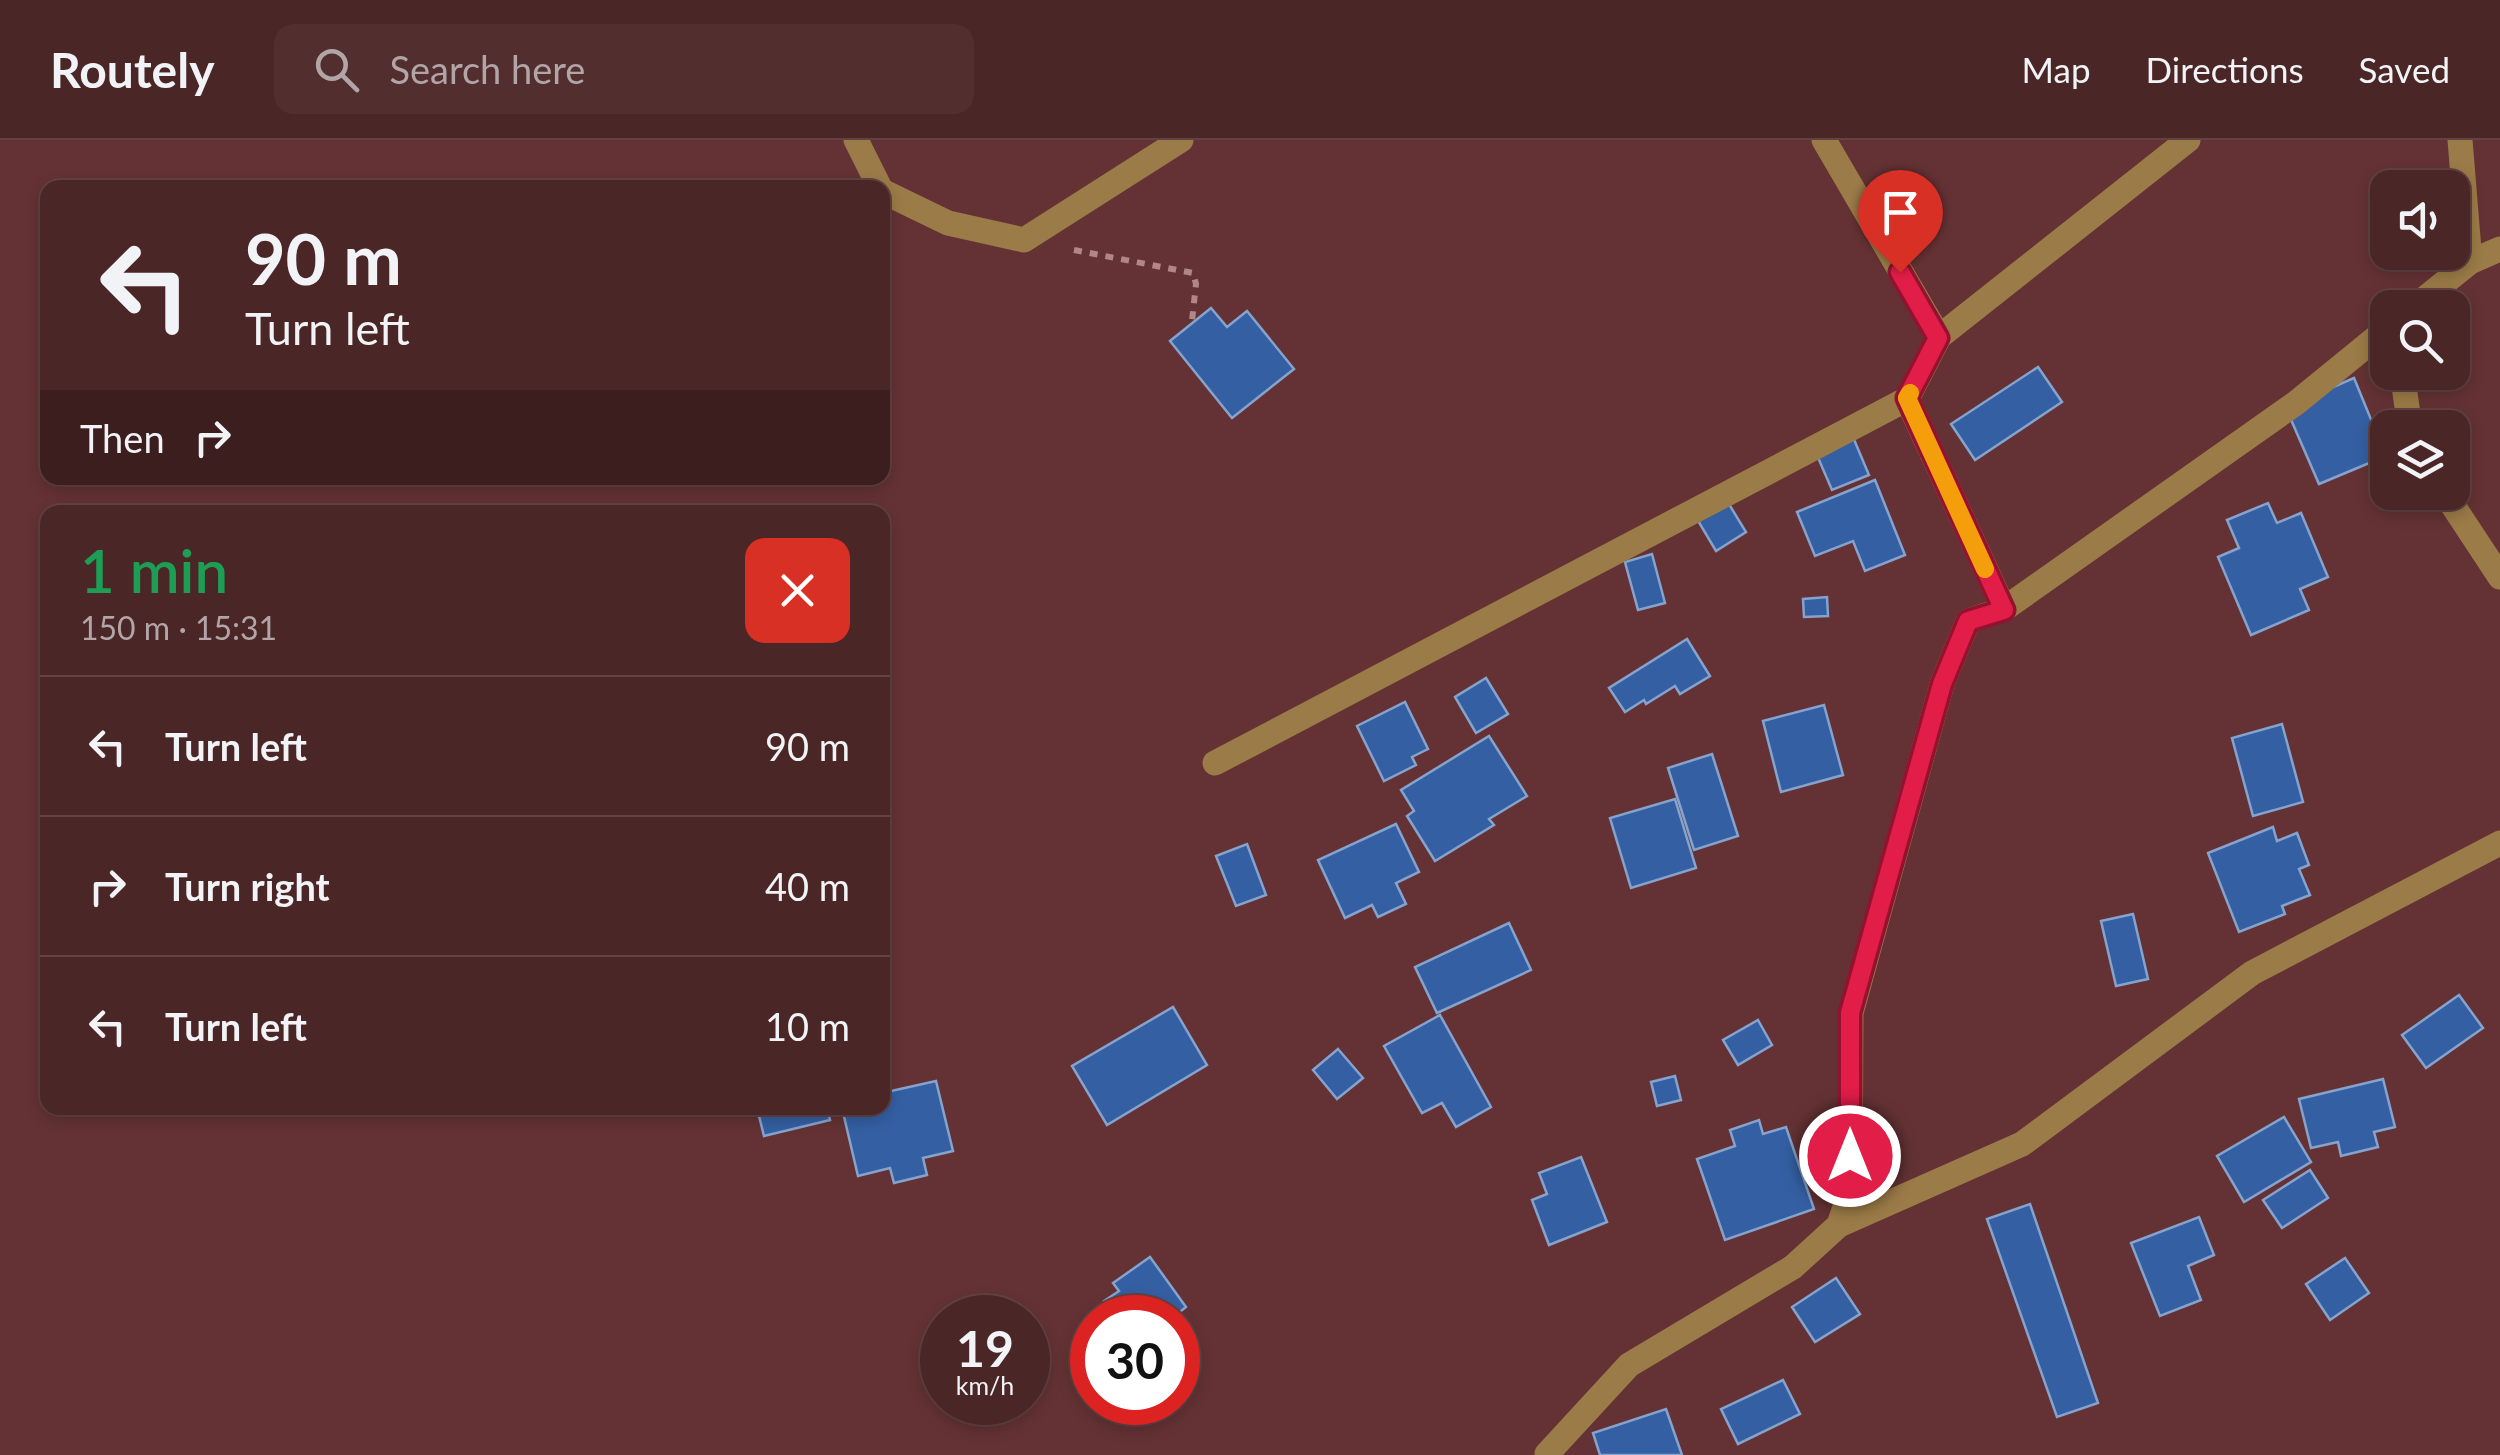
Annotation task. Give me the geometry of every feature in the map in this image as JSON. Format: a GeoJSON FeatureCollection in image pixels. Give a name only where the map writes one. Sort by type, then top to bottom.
{"type":"FeatureCollection","features":[{"type":"Feature","properties":{"kind":"street"},"geometry":{"type":"LineString","coordinates":[[856,140],[876,180]]}},
{"type":"Feature","properties":{"kind":"street"},"geometry":{"type":"LineString","coordinates":[[890,194],[948,223],[1024,240],[1181,140]]}},
{"type":"Feature","properties":{"kind":"street"},"geometry":{"type":"LineString","coordinates":[[1824,140],[1938,338]]}},
{"type":"Feature","properties":{"kind":"street"},"geometry":{"type":"LineString","coordinates":[[1215,763],[1907,398],[1938,338],[2188,140]]}},
{"type":"Feature","properties":{"kind":"street"},"geometry":{"type":"LineString","coordinates":[[2460,140],[2462,170]]}},
{"type":"Feature","properties":{"kind":"street"},"geometry":{"type":"LineString","coordinates":[[2470,262],[2500,249]]}},
{"type":"Feature","properties":{"kind":"street"},"geometry":{"type":"LineString","coordinates":[[2436,290],[2460,270]]}},
{"type":"Feature","properties":{"kind":"street"},"geometry":{"type":"LineString","coordinates":[[1839,1225],[1850,1192],[1850,1013],[1942,684],[1968,621],[2004,610],[2296,403],[2370,343]]}},
{"type":"Feature","properties":{"kind":"street"},"geometry":{"type":"LineString","coordinates":[[1907,398],[2004,610]]}},
{"type":"Feature","properties":{"kind":"street"},"geometry":{"type":"LineString","coordinates":[[2456,510],[2500,578]]}},
{"type":"Feature","properties":{"kind":"street"},"geometry":{"type":"LineString","coordinates":[[1547,1454],[1629,1365],[1793,1267],[1839,1225],[2022,1144],[2252,973],[2500,843]]}},
{"type":"Feature","properties":{"kind":"path"},"geometry":{"type":"LineString","coordinates":[[1024,240],[1193,273],[1196,284],[1192,321]]}},
{"type":"Feature","properties":{"kind":"building"},"geometry":{"type":"Polygon","coordinates":[[[1211,308],[1227,327],[1247,311],[1294,369],[1232,418],[1170,341],[1211,308]]]}},
{"type":"Feature","properties":{"kind":"building"},"geometry":{"type":"Polygon","coordinates":[[[2038,367],[2062,402],[1975,460],[1951,424],[2038,367]]]}},
{"type":"Feature","properties":{"kind":"building"},"geometry":{"type":"Polygon","coordinates":[[[2354,378],[2370,417],[2370,463],[2319,484],[2289,415],[2296,403],[2354,378]]]}},
{"type":"Feature","properties":{"kind":"building"},"geometry":{"type":"Polygon","coordinates":[[[1850,430],[1869,475],[1832,490],[1813,446],[1850,430]]]}},
{"type":"Feature","properties":{"kind":"building"},"geometry":{"type":"Polygon","coordinates":[[[1875,480],[1905,555],[1865,571],[1853,541],[1815,556],[1797,512],[1875,480]]]}},
{"type":"Feature","properties":{"kind":"building"},"geometry":{"type":"Polygon","coordinates":[[[1724,496],[1746,532],[1716,551],[1694,514],[1724,496]]]}},
{"type":"Feature","properties":{"kind":"building"},"geometry":{"type":"Polygon","coordinates":[[[2268,503],[2277,523],[2301,513],[2328,577],[2300,589],[2309,610],[2251,635],[2218,557],[2239,548],[2227,520],[2268,503]]]}},
{"type":"Feature","properties":{"kind":"building"},"geometry":{"type":"Polygon","coordinates":[[[1652,554],[1665,603],[1638,610],[1625,562],[1652,554]]]}},
{"type":"Feature","properties":{"kind":"building"},"geometry":{"type":"Polygon","coordinates":[[[1827,597],[1828,616],[1804,617],[1803,599],[1827,597]]]}},
{"type":"Feature","properties":{"kind":"building"},"geometry":{"type":"Polygon","coordinates":[[[1687,639],[1710,676],[1680,694],[1675,686],[1625,712],[1609,688],[1687,639]]]}},
{"type":"Feature","properties":{"kind":"building"},"geometry":{"type":"Polygon","coordinates":[[[1486,678],[1508,714],[1476,733],[1455,697],[1486,678]]]}},
{"type":"Feature","properties":{"kind":"building"},"geometry":{"type":"Polygon","coordinates":[[[1405,702],[1428,749],[1412,757],[1416,765],[1384,781],[1357,726],[1405,702]]]}},
{"type":"Feature","properties":{"kind":"building"},"geometry":{"type":"Polygon","coordinates":[[[1824,705],[1843,775],[1781,792],[1763,721],[1824,705]]]}},
{"type":"Feature","properties":{"kind":"building"},"geometry":{"type":"Polygon","coordinates":[[[2282,724],[2303,802],[2253,816],[2232,738],[2282,724]]]}},
{"type":"Feature","properties":{"kind":"building"},"geometry":{"type":"Polygon","coordinates":[[[1489,736],[1527,796],[1489,819],[1494,825],[1435,861],[1407,816],[1414,811],[1401,790],[1489,736]]]}},
{"type":"Feature","properties":{"kind":"building"},"geometry":{"type":"Polygon","coordinates":[[[1712,754],[1738,836],[1694,850],[1668,768],[1712,754]]]}},
{"type":"Feature","properties":{"kind":"building"},"geometry":{"type":"Polygon","coordinates":[[[1675,799],[1696,868],[1631,888],[1610,818],[1675,799]]]}},
{"type":"Feature","properties":{"kind":"building"},"geometry":{"type":"Polygon","coordinates":[[[1396,824],[1419,872],[1396,883],[1406,904],[1378,917],[1372,905],[1345,918],[1318,860],[1396,824]]]}},
{"type":"Feature","properties":{"kind":"building"},"geometry":{"type":"Polygon","coordinates":[[[2273,827],[2277,841],[2297,833],[2309,865],[2299,869],[2310,895],[2282,906],[2285,914],[2239,932],[2208,853],[2273,827]]]}},
{"type":"Feature","properties":{"kind":"building"},"geometry":{"type":"Polygon","coordinates":[[[1247,844],[1266,895],[1236,906],[1216,856],[1247,844]]]}},
{"type":"Feature","properties":{"kind":"building"},"geometry":{"type":"Polygon","coordinates":[[[2133,914],[2148,979],[2116,986],[2101,921],[2133,914]]]}},
{"type":"Feature","properties":{"kind":"building"},"geometry":{"type":"Polygon","coordinates":[[[1509,923],[1531,970],[1437,1013],[1415,967],[1509,923]]]}},
{"type":"Feature","properties":{"kind":"building"},"geometry":{"type":"Polygon","coordinates":[[[2459,995],[2483,1028],[2426,1068],[2402,1035],[2459,995]]]}},
{"type":"Feature","properties":{"kind":"building"},"geometry":{"type":"Polygon","coordinates":[[[1173,1007],[1207,1065],[1107,1125],[1072,1066],[1173,1007]]]}},
{"type":"Feature","properties":{"kind":"building"},"geometry":{"type":"Polygon","coordinates":[[[1440,1015],[1491,1107],[1456,1127],[1442,1103],[1422,1113],[1384,1046],[1440,1015]]]}},
{"type":"Feature","properties":{"kind":"building"},"geometry":{"type":"Polygon","coordinates":[[[1758,1020],[1772,1045],[1738,1065],[1723,1040],[1758,1020]]]}},
{"type":"Feature","properties":{"kind":"building"},"geometry":{"type":"Polygon","coordinates":[[[1338,1049],[1363,1078],[1337,1099],[1313,1070],[1338,1049]]]}},
{"type":"Feature","properties":{"kind":"building"},"geometry":{"type":"Polygon","coordinates":[[[1675,1076],[1681,1100],[1657,1106],[1651,1082],[1675,1076]]]}},
{"type":"Feature","properties":{"kind":"building"},"geometry":{"type":"Polygon","coordinates":[[[2383,1079],[2395,1127],[2374,1132],[2378,1147],[2341,1156],[2338,1142],[2311,1148],[2299,1099],[2383,1079]]]}},
{"type":"Feature","properties":{"kind":"building"},"geometry":{"type":"Polygon","coordinates":[[[936,1081],[953,1151],[923,1158],[927,1175],[894,1183],[890,1168],[858,1176],[844,1115],[890,1115],[890,1091],[936,1081]]]}},
{"type":"Feature","properties":{"kind":"building"},"geometry":{"type":"Polygon","coordinates":[[[759,1115],[829,1115],[830,1120],[764,1136],[759,1115]]]}},
{"type":"Feature","properties":{"kind":"building"},"geometry":{"type":"Polygon","coordinates":[[[2284,1117],[2311,1162],[2244,1202],[2217,1156],[2284,1117]]]}},
{"type":"Feature","properties":{"kind":"building"},"geometry":{"type":"Polygon","coordinates":[[[1759,1120],[1763,1134],[1786,1127],[1814,1209],[1725,1240],[1697,1159],[1735,1146],[1730,1130],[1759,1120]]]}},
{"type":"Feature","properties":{"kind":"building"},"geometry":{"type":"Polygon","coordinates":[[[1581,1157],[1607,1222],[1549,1245],[1532,1200],[1547,1194],[1539,1173],[1581,1157]]]}},
{"type":"Feature","properties":{"kind":"building"},"geometry":{"type":"Polygon","coordinates":[[[2310,1170],[2328,1198],[2282,1228],[2263,1200],[2310,1170]]]}},
{"type":"Feature","properties":{"kind":"building"},"geometry":{"type":"Polygon","coordinates":[[[2030,1204],[2098,1403],[2057,1417],[1987,1219],[2030,1204]]]}},
{"type":"Feature","properties":{"kind":"building"},"geometry":{"type":"Polygon","coordinates":[[[2199,1217],[2214,1255],[2188,1266],[2201,1300],[2160,1316],[2131,1243],[2199,1217]]]}},
{"type":"Feature","properties":{"kind":"building"},"geometry":{"type":"Polygon","coordinates":[[[1150,1257],[1177,1295],[1113,1295],[1119,1291],[1113,1283],[1150,1257]]]}},
{"type":"Feature","properties":{"kind":"building"},"geometry":{"type":"Polygon","coordinates":[[[2345,1258],[2369,1293],[2330,1320],[2306,1284],[2345,1258]]]}},
{"type":"Feature","properties":{"kind":"building"},"geometry":{"type":"Polygon","coordinates":[[[1836,1278],[1860,1314],[1815,1342],[1792,1307],[1836,1278]]]}},
{"type":"Feature","properties":{"kind":"building"},"geometry":{"type":"Polygon","coordinates":[[[1783,1380],[1800,1414],[1738,1444],[1721,1409],[1783,1380]]]}},
{"type":"Feature","properties":{"kind":"building"},"geometry":{"type":"Polygon","coordinates":[[[1666,1409],[1682,1455],[1600,1455],[1593,1433],[1666,1409]]]}},
{"type":"Feature","properties":{"kind":"slow traffic"},"geometry":{"type":"LineString","coordinates":[[1910,393],[1907,398],[1985,569]]}},
{"type":"Feature","properties":{"kind":"route"},"geometry":{"type":"LineString","coordinates":[[1850,1156],[1850,1013],[1942,684],[1968,621],[2004,610],[1907,398],[1938,338],[1900,272]]}}]}
